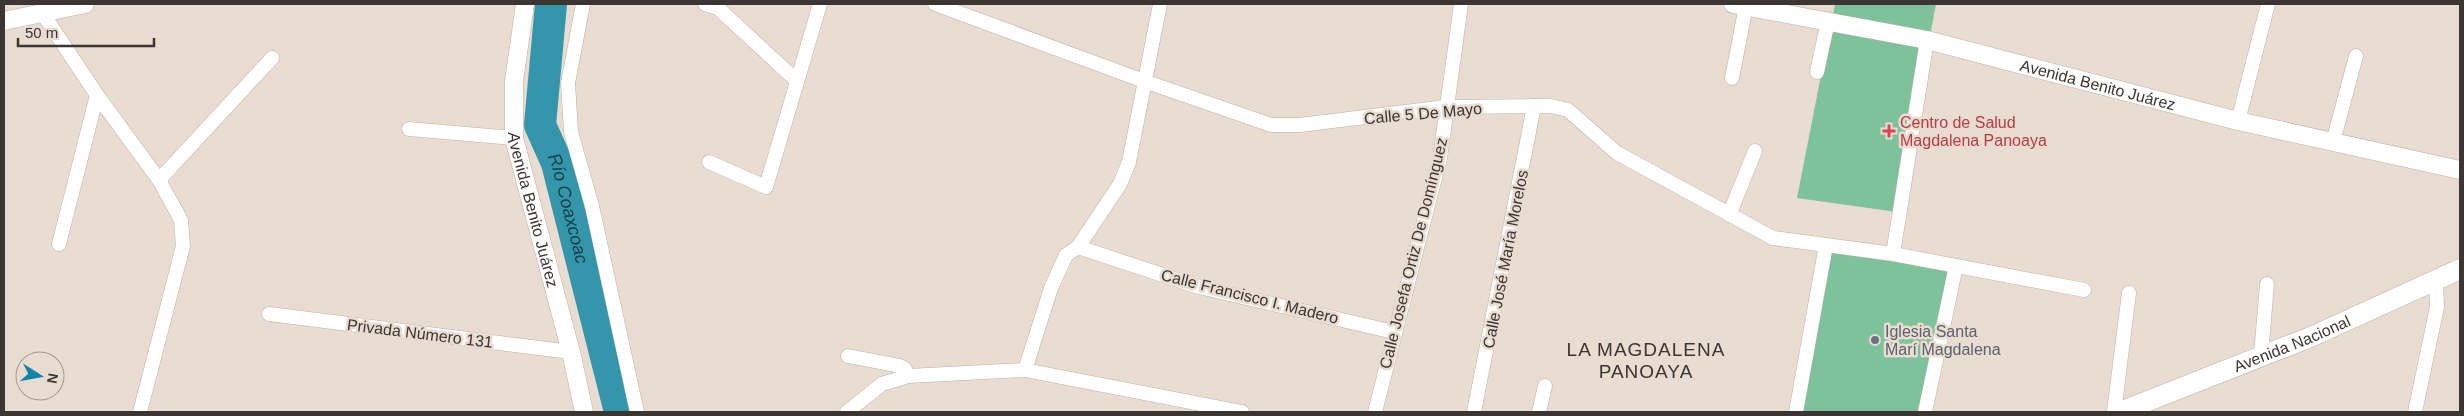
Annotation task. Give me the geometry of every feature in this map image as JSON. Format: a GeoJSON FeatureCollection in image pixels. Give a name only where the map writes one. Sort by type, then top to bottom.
{"type":"FeatureCollection","features":[{"type":"Feature","properties":{"kind":"main road","name":"Avenida Nacional"},"geometry":{"type":"LineString","coordinates":[[2120,412],[2261,355],[2314,336],[2460,269]]}},
{"type":"Feature","properties":{"kind":"street"},"geometry":{"type":"LineString","coordinates":[[4,21],[85,4]]}},
{"type":"Feature","properties":{"kind":"street","name":"Avenida Benito Juárez"},"geometry":{"type":"LineString","coordinates":[[524,4],[514,81],[514,138],[571,352],[584,412]]}},
{"type":"Feature","properties":{"kind":"street"},"geometry":{"type":"LineString","coordinates":[[583,4],[568,83],[571,132],[592,206],[637,412]]}},
{"type":"Feature","properties":{"kind":"street"},"geometry":{"type":"LineString","coordinates":[[709,162],[766,187],[820,4]]}},
{"type":"Feature","properties":{"kind":"street","name":"Calle 5 De Mayo"},"geometry":{"type":"LineString","coordinates":[[935,4],[1144,82],[1272,126],[1300,125],[1446,107],[1551,106],[1568,110],[1617,153],[1773,238],[1893,254],[2084,290]]}},
{"type":"Feature","properties":{"kind":"street"},"geometry":{"type":"LineString","coordinates":[[1026,370],[1051,288],[1066,255],[1078,247],[1120,184],[1129,162],[1160,4]]}},
{"type":"Feature","properties":{"kind":"street","name":"Calle Josefa Ortiz De Domínguez"},"geometry":{"type":"LineString","coordinates":[[1375,412],[1440,158],[1461,4]]}},
{"type":"Feature","properties":{"kind":"street"},"geometry":{"type":"LineString","coordinates":[[2238,121],[2268,4]]}},
{"type":"Feature","properties":{"kind":"street"},"geometry":{"type":"LineString","coordinates":[[1732,78],[1740,5]]}},
{"type":"Feature","properties":{"kind":"street","name":"Avenida Benito Juárez"},"geometry":{"type":"LineString","coordinates":[[1740,5],[1927,40],[2238,121],[2460,170]]}},
{"type":"Feature","properties":{"kind":"street"},"geometry":{"type":"LineString","coordinates":[[712,6],[797,81]]}},
{"type":"Feature","properties":{"kind":"street"},"geometry":{"type":"LineString","coordinates":[[43,14],[97,95],[160,180],[181,220],[183,246],[140,412]]}},
{"type":"Feature","properties":{"kind":"street"},"geometry":{"type":"LineString","coordinates":[[1817,72],[1828,21]]}},
{"type":"Feature","properties":{"kind":"street"},"geometry":{"type":"LineString","coordinates":[[1893,254],[1927,40]]}},
{"type":"Feature","properties":{"kind":"street"},"geometry":{"type":"LineString","coordinates":[[2333,142],[2356,56]]}},
{"type":"Feature","properties":{"kind":"street"},"geometry":{"type":"LineString","coordinates":[[160,180],[272,58]]}},
{"type":"Feature","properties":{"kind":"street"},"geometry":{"type":"LineString","coordinates":[[59,244],[97,95]]}},
{"type":"Feature","properties":{"kind":"street","name":"Calle José María Morelos"},"geometry":{"type":"LineString","coordinates":[[1474,412],[1534,106]]}},
{"type":"Feature","properties":{"kind":"street"},"geometry":{"type":"LineString","coordinates":[[409,129],[514,138]]}},
{"type":"Feature","properties":{"kind":"street"},"geometry":{"type":"LineString","coordinates":[[1729,215],[1755,151]]}},
{"type":"Feature","properties":{"kind":"street"},"geometry":{"type":"LineString","coordinates":[[1796,412],[1826,245]]}},
{"type":"Feature","properties":{"kind":"street","name":"Calle Francisco I. Madero"},"geometry":{"type":"LineString","coordinates":[[1078,247],[1200,287],[1394,332]]}},
{"type":"Feature","properties":{"kind":"street"},"geometry":{"type":"LineString","coordinates":[[1925,412],[1956,266]]}},
{"type":"Feature","properties":{"kind":"street"},"geometry":{"type":"LineString","coordinates":[[2415,412],[2437,307],[2436,280]]}},
{"type":"Feature","properties":{"kind":"street"},"geometry":{"type":"LineString","coordinates":[[2261,355],[2266,284]]}},
{"type":"Feature","properties":{"kind":"street"},"geometry":{"type":"LineString","coordinates":[[2114,412],[2129,293]]}},
{"type":"Feature","properties":{"kind":"street","name":"Privada Número 131"},"geometry":{"type":"LineString","coordinates":[[269,314],[571,352]]}},
{"type":"Feature","properties":{"kind":"street"},"geometry":{"type":"LineString","coordinates":[[848,356],[900,366],[905,369],[908,376]]}},
{"type":"Feature","properties":{"kind":"street"},"geometry":{"type":"LineString","coordinates":[[847,412],[882,384],[908,376],[1026,370],[1242,412]]}},
{"type":"Feature","properties":{"kind":"street"},"geometry":{"type":"LineString","coordinates":[[1540,412],[1545,386]]}},
{"type":"Feature","properties":{"kind":"green space"},"geometry":{"type":"Polygon","coordinates":[[[1835,4],[1936,4],[1897,212],[1797,198],[1835,4]]]}},
{"type":"Feature","properties":{"kind":"green space","name":"Iglesia Santa Marí Magdalena"},"geometry":{"type":"Polygon","coordinates":[[[1829,248],[1949,268],[1918,412],[1796,412],[1829,248]]]}},
{"type":"Feature","properties":{"kind":"waterway","name":"Río Coaxcoac"},"geometry":{"type":"LineString","coordinates":[[551,4],[540,125],[557,163],[620,412]]}},
{"type":"Feature","properties":{"kind":"place","name":"Centro de Salud Magdalena Panoaya"},"geometry":{"type":"Point","coordinates":[1889,131]}},
{"type":"Feature","properties":{"kind":"place","name":"Iglesia Santa Marí Magdalena"},"geometry":{"type":"Point","coordinates":[1875,340]}},
{"type":"Feature","properties":{"kind":"district","name":"LA MAGDALENA PANOAYA"},"geometry":{"type":"Point","coordinates":[1646,360]}}]}
